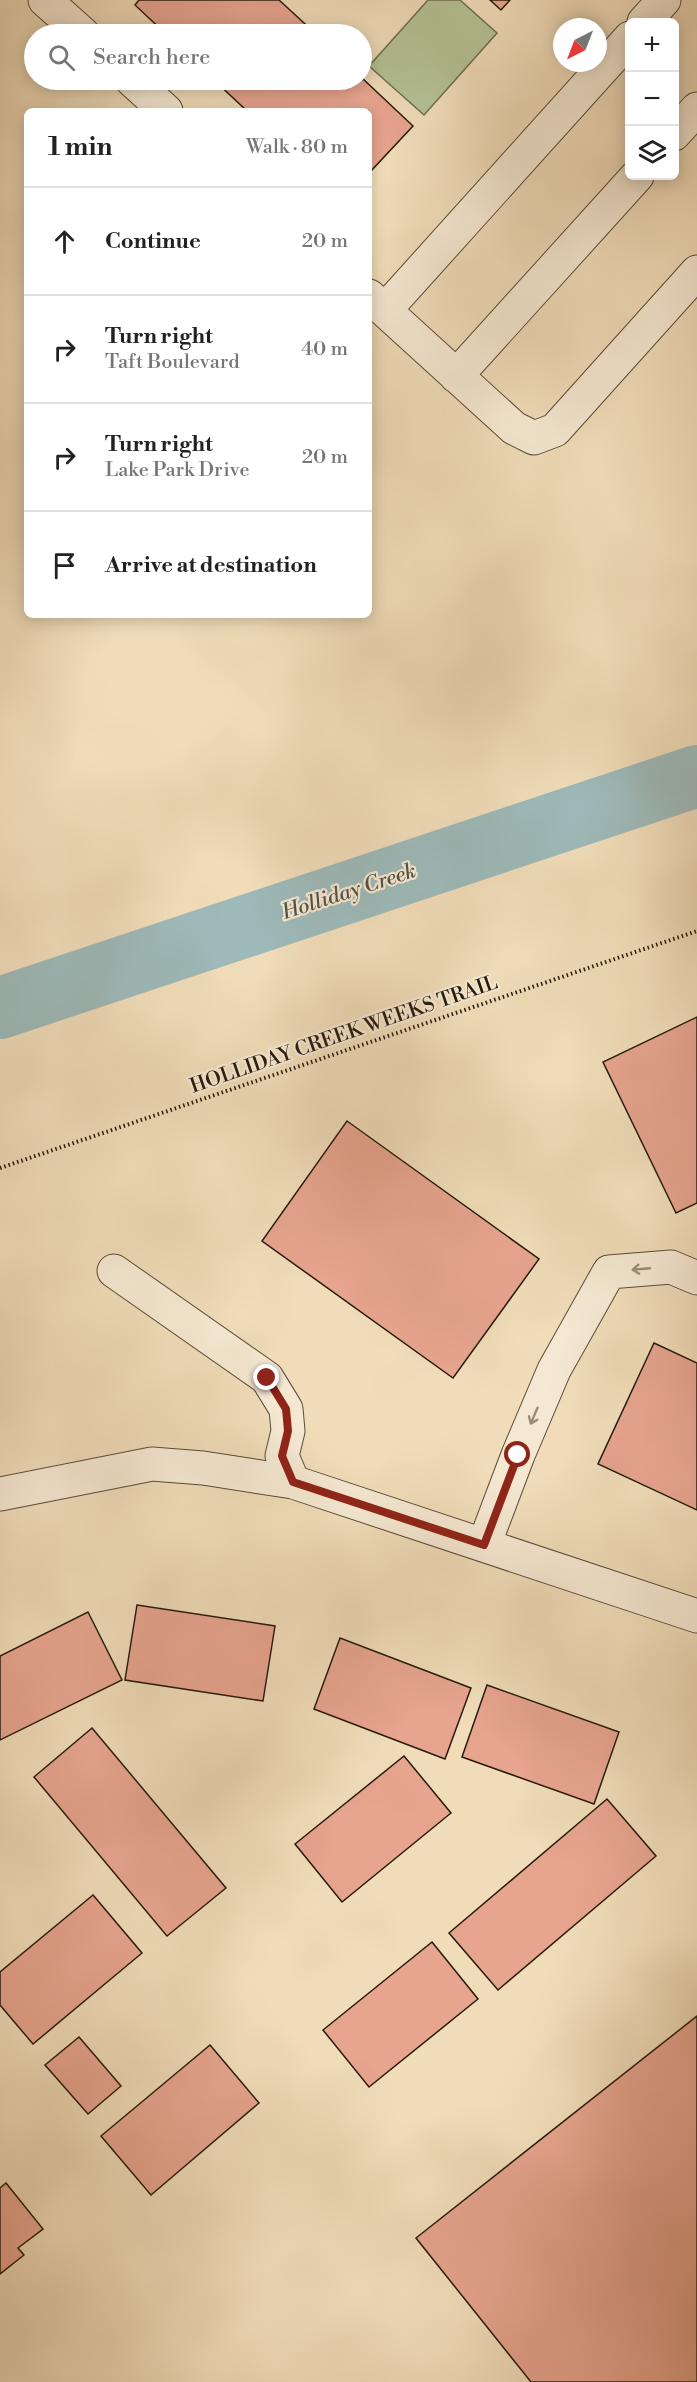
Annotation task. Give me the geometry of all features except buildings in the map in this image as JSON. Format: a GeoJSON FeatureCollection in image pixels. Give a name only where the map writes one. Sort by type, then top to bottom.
{"type":"FeatureCollection","features":[{"type":"Feature","properties":{"kind":"street"},"geometry":{"type":"LineString","coordinates":[[45,0],[71,24]]}},
{"type":"Feature","properties":{"kind":"street"},"geometry":{"type":"LineString","coordinates":[[648,18],[664,0]]}},
{"type":"Feature","properties":{"kind":"street"},"geometry":{"type":"LineString","coordinates":[[625,43],[377,303],[514,428],[534,438],[555,430],[697,272]]}},
{"type":"Feature","properties":{"kind":"street"},"geometry":{"type":"LineString","coordinates":[[143,90],[163,108]]}},
{"type":"Feature","properties":{"kind":"street"},"geometry":{"type":"LineString","coordinates":[[679,129],[697,109]]}},
{"type":"Feature","properties":{"kind":"street"},"geometry":{"type":"LineString","coordinates":[[456,376],[633,180]]}},
{"type":"Feature","properties":{"kind":"street"},"geometry":{"type":"LineString","coordinates":[[484,1545],[518,1455],[554,1370],[609,1272],[671,1267],[697,1278]]}},
{"type":"Feature","properties":{"kind":"street"},"geometry":{"type":"LineString","coordinates":[[114,1271],[267,1378],[286,1409],[288,1431],[282,1456],[293,1482]]}},
{"type":"Feature","properties":{"kind":"street"},"geometry":{"type":"LineString","coordinates":[[0,1494],[152,1464],[203,1468],[293,1482],[697,1616]]}},
{"type":"Feature","properties":{"kind":"path","name":"HOLLIDAY CREEK WEEKS TRAIL"},"geometry":{"type":"LineString","coordinates":[[0,1168],[697,931]]}},
{"type":"Feature","properties":{"kind":"green space"},"geometry":{"type":"Polygon","coordinates":[[[428,0],[460,0],[497,33],[424,115],[372,69],[372,63],[428,0]]]}},
{"type":"Feature","properties":{"kind":"waterway","name":"Holliday Creek"},"geometry":{"type":"LineString","coordinates":[[0,1008],[697,776]]}},
{"type":"Feature","properties":{"kind":"route"},"geometry":{"type":"LineString","coordinates":[[267,1378],[286,1409],[288,1431],[282,1456],[293,1482],[484,1545],[518,1455]]}}]}
